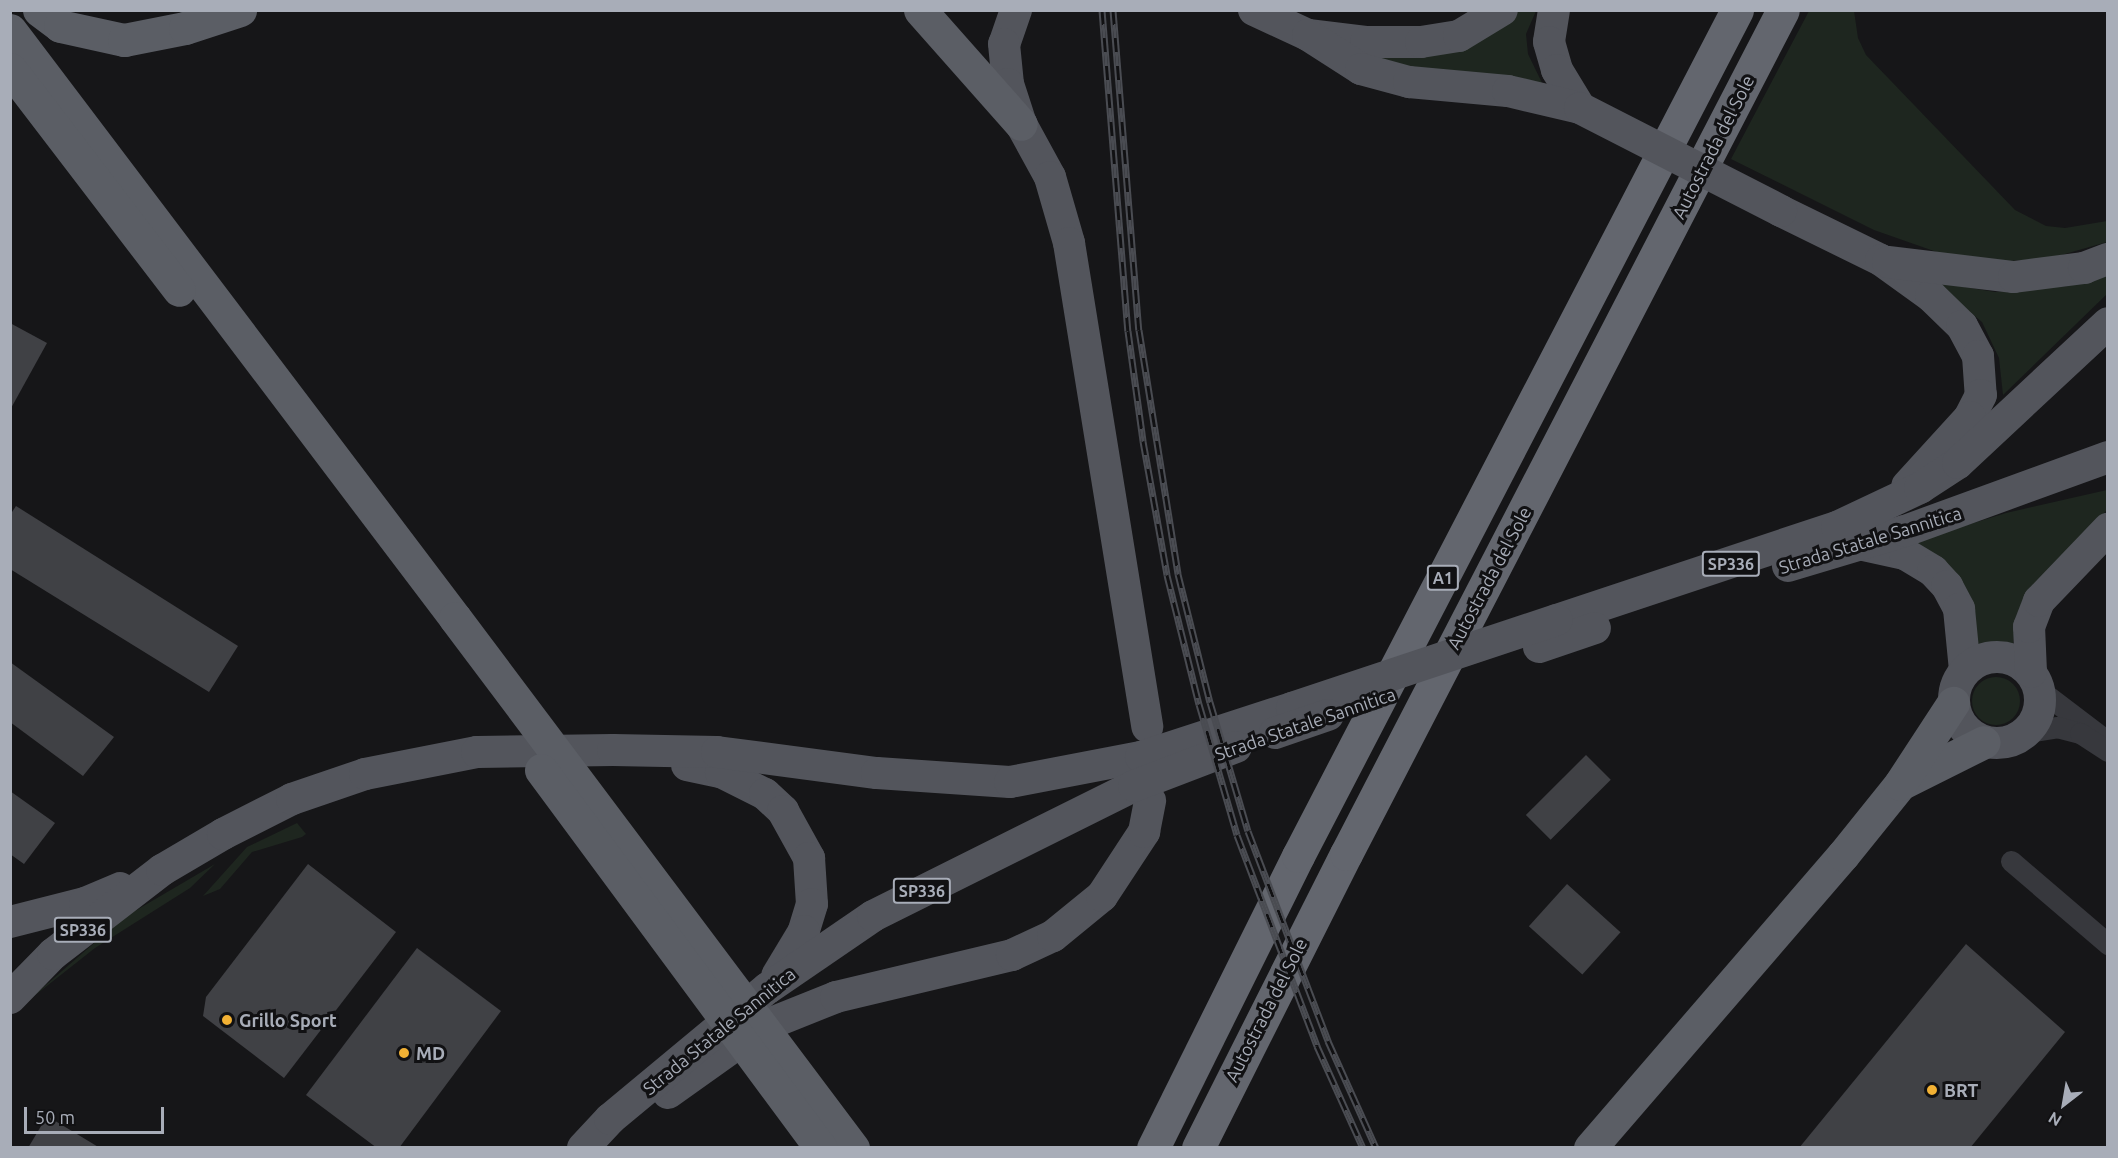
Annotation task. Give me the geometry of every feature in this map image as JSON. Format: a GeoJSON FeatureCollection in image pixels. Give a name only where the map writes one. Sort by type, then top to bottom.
{"type":"FeatureCollection","features":[{"type":"Feature","properties":{"kind":"highway"},"geometry":{"type":"LineString","coordinates":[[39,10],[60,26],[124,40],[185,28],[240,10]]}},
{"type":"Feature","properties":{"kind":"highway"},"geometry":{"type":"LineString","coordinates":[[920,10],[1021,124]]}},
{"type":"Feature","properties":{"kind":"highway","name":"A1"},"geometry":{"type":"LineString","coordinates":[[1153,1148],[1298,856],[1737,10]]}},
{"type":"Feature","properties":{"kind":"highway","name":"Autostrada del Sole"},"geometry":{"type":"LineString","coordinates":[[1198,1148],[1351,843],[1783,10]]}},
{"type":"Feature","properties":{"kind":"highway"},"geometry":{"type":"LineString","coordinates":[[10,30],[447,624],[821,1148]]}},
{"type":"Feature","properties":{"kind":"highway"},"geometry":{"type":"LineString","coordinates":[[10,69],[447,624],[853,1148]]}},
{"type":"Feature","properties":{"kind":"highway"},"geometry":{"type":"LineString","coordinates":[[1590,1148],[1900,784],[1953,703]]}},
{"type":"Feature","properties":{"kind":"highway"},"geometry":{"type":"LineString","coordinates":[[1900,784],[1930,765],[1984,742]]}},
{"type":"Feature","properties":{"kind":"main road"},"geometry":{"type":"LineString","coordinates":[[1016,10],[1004,44],[1008,84],[1021,124],[1050,177],[1069,243],[1147,727]]}},
{"type":"Feature","properties":{"kind":"main road"},"geometry":{"type":"LineString","coordinates":[[1254,10],[1308,35],[1366,42],[1421,42],[1459,36],[1502,10]]}},
{"type":"Feature","properties":{"kind":"main road"},"geometry":{"type":"LineString","coordinates":[[1554,10],[1549,42],[1557,70],[1580,108]]}},
{"type":"Feature","properties":{"kind":"main road","name":"Strada Statale Sannitica"},"geometry":{"type":"LineString","coordinates":[[1308,35],[1361,69],[1409,82],[1508,91],[1580,108],[1881,261],[1931,296],[1962,326],[1978,356],[1981,395],[1970,417],[1899,496]]}},
{"type":"Feature","properties":{"kind":"main road","name":"Strada Statale Sannitica"},"geometry":{"type":"LineString","coordinates":[[1881,261],[2014,277],[2084,268],[2108,259]]}},
{"type":"Feature","properties":{"kind":"main road","name":"Strada Statale Sannitica"},"geometry":{"type":"LineString","coordinates":[[583,1148],[610,1119],[768,988],[883,911],[1134,786],[1283,720],[1557,620],[1837,527],[1899,496],[1920,489],[1958,463],[2108,323]]}},
{"type":"Feature","properties":{"kind":"main road","name":"Strada Statale Sannitica"},"geometry":{"type":"LineString","coordinates":[[1283,720],[1539,647],[1989,502],[2108,457]]}},
{"type":"Feature","properties":{"kind":"main road"},"geometry":{"type":"LineString","coordinates":[[2035,681],[2022,664],[1999,656],[1986,657],[1965,670],[1956,685],[1953,703],[1963,727],[1984,742],[1999,744],[2027,732],[2039,713],[2029,627],[2039,601],[2108,529]]}},
{"type":"Feature","properties":{"kind":"main road"},"geometry":{"type":"LineString","coordinates":[[1860,544],[1905,554],[1933,571],[1947,586],[1959,609],[1965,670]]}},
{"type":"Feature","properties":{"kind":"main road"},"geometry":{"type":"LineString","coordinates":[[10,922],[85,903],[162,870],[286,802],[365,774],[477,752],[613,750],[717,752],[877,773],[1010,782],[1141,757],[1283,720]]}},
{"type":"Feature","properties":{"kind":"main road","name":"SP336"},"geometry":{"type":"LineString","coordinates":[[613,750],[721,772],[765,794],[783,811],[809,858],[812,904],[793,951],[768,988]]}},
{"type":"Feature","properties":{"kind":"main road"},"geometry":{"type":"LineString","coordinates":[[610,1119],[682,1086],[759,1028],[836,997],[1012,955],[1053,936],[1102,896],[1144,832],[1150,801]]}},
{"type":"Feature","properties":{"kind":"main road","name":"SP336"},"geometry":{"type":"LineString","coordinates":[[10,998],[53,954],[162,870]]}},
{"type":"Feature","properties":{"kind":"street"},"geometry":{"type":"LineString","coordinates":[[2035,681],[2090,725],[2108,744]]}},
{"type":"Feature","properties":{"kind":"street"},"geometry":{"type":"LineString","coordinates":[[2027,732],[2057,726],[2080,733],[2108,751]]}},
{"type":"Feature","properties":{"kind":"street"},"geometry":{"type":"LineString","coordinates":[[2011,861],[2108,944]]}},
{"type":"Feature","properties":{"kind":"shaded area"},"geometry":{"type":"Polygon","coordinates":[[[1516,11],[1536,11],[1526,34],[1528,54],[1546,91],[1430,75],[1358,53],[1516,11]]]}},
{"type":"Feature","properties":{"kind":"shaded area"},"geometry":{"type":"Polygon","coordinates":[[[1809,11],[1854,11],[1858,38],[1866,55],[2015,210],[2046,226],[2065,228],[2107,221],[2107,242],[2051,258],[1997,262],[1951,257],[1874,230],[1731,159],[1809,11]]]}},
{"type":"Feature","properties":{"kind":"shaded area"},"geometry":{"type":"Polygon","coordinates":[[[2107,275],[2107,294],[2003,395],[1999,358],[1982,322],[1934,282],[1995,292],[2068,286],[2107,275]]]}},
{"type":"Feature","properties":{"kind":"shaded area"},"geometry":{"type":"Polygon","coordinates":[[[2107,490],[2107,510],[2029,589],[2015,620],[2013,647],[1993,643],[1977,648],[1905,544],[2006,513],[2107,490]]]}},
{"type":"Feature","properties":{"kind":"shaded area"},"geometry":{"type":"Polygon","coordinates":[[[1991,677],[2001,677],[2013,684],[2020,696],[2020,706],[2013,718],[2001,725],[1991,725],[1976,714],[1972,706],[1972,696],[1983,681],[1991,677]]]}},
{"type":"Feature","properties":{"kind":"shaded area"},"geometry":{"type":"Polygon","coordinates":[[[297,823],[306,834],[252,852],[220,889],[203,896],[247,847],[297,823]]]}},
{"type":"Feature","properties":{"kind":"shaded area"},"geometry":{"type":"Polygon","coordinates":[[[215,864],[190,888],[95,948],[24,1004],[123,918],[215,864]]]}},
{"type":"Feature","properties":{"kind":"building"},"geometry":{"type":"Polygon","coordinates":[[[10,323],[47,343],[10,410],[10,323]]]}},
{"type":"Feature","properties":{"kind":"building"},"geometry":{"type":"Polygon","coordinates":[[[16,506],[238,646],[209,692],[10,569],[10,515],[16,506]]]}},
{"type":"Feature","properties":{"kind":"building"},"geometry":{"type":"Polygon","coordinates":[[[10,662],[114,737],[83,776],[10,722],[10,662]]]}},
{"type":"Feature","properties":{"kind":"building"},"geometry":{"type":"Polygon","coordinates":[[[1586,755],[1611,780],[1551,840],[1526,815],[1586,755]]]}},
{"type":"Feature","properties":{"kind":"building"},"geometry":{"type":"Polygon","coordinates":[[[10,791],[55,823],[24,864],[10,854],[10,791]]]}},
{"type":"Feature","properties":{"kind":"building"},"geometry":{"type":"Polygon","coordinates":[[[308,864],[396,932],[284,1078],[203,1016],[206,997],[308,864]]]}},
{"type":"Feature","properties":{"kind":"building"},"geometry":{"type":"Polygon","coordinates":[[[1567,884],[1621,932],[1582,975],[1529,926],[1567,884]]]}},
{"type":"Feature","properties":{"kind":"building","name":"BRT"},"geometry":{"type":"Polygon","coordinates":[[[1966,944],[2065,1032],[1970,1148],[1799,1148],[1966,944]]]}},
{"type":"Feature","properties":{"kind":"building","name":"MD"},"geometry":{"type":"Polygon","coordinates":[[[417,948],[501,1011],[399,1148],[377,1148],[306,1095],[417,948]]]}},
{"type":"Feature","properties":{"kind":"building"},"geometry":{"type":"Polygon","coordinates":[[[47,1116],[100,1148],[28,1148],[47,1116]]]}},
{"type":"Feature","properties":{"kind":"railway"},"geometry":{"type":"LineString","coordinates":[[1102,10],[1128,331],[1143,441],[1167,575],[1199,704],[1237,835],[1317,1046],[1363,1148]]}},
{"type":"Feature","properties":{"kind":"railway"},"geometry":{"type":"LineString","coordinates":[[1113,10],[1139,330],[1178,574],[1210,702],[1248,831],[1328,1041],[1376,1148]]}},
{"type":"Feature","properties":{"kind":"place","name":"Grillo Sport"},"geometry":{"type":"Point","coordinates":[227,1020]}},
{"type":"Feature","properties":{"kind":"place","name":"MD"},"geometry":{"type":"Point","coordinates":[404,1053]}},
{"type":"Feature","properties":{"kind":"place","name":"BRT"},"geometry":{"type":"Point","coordinates":[1932,1090]}}]}
